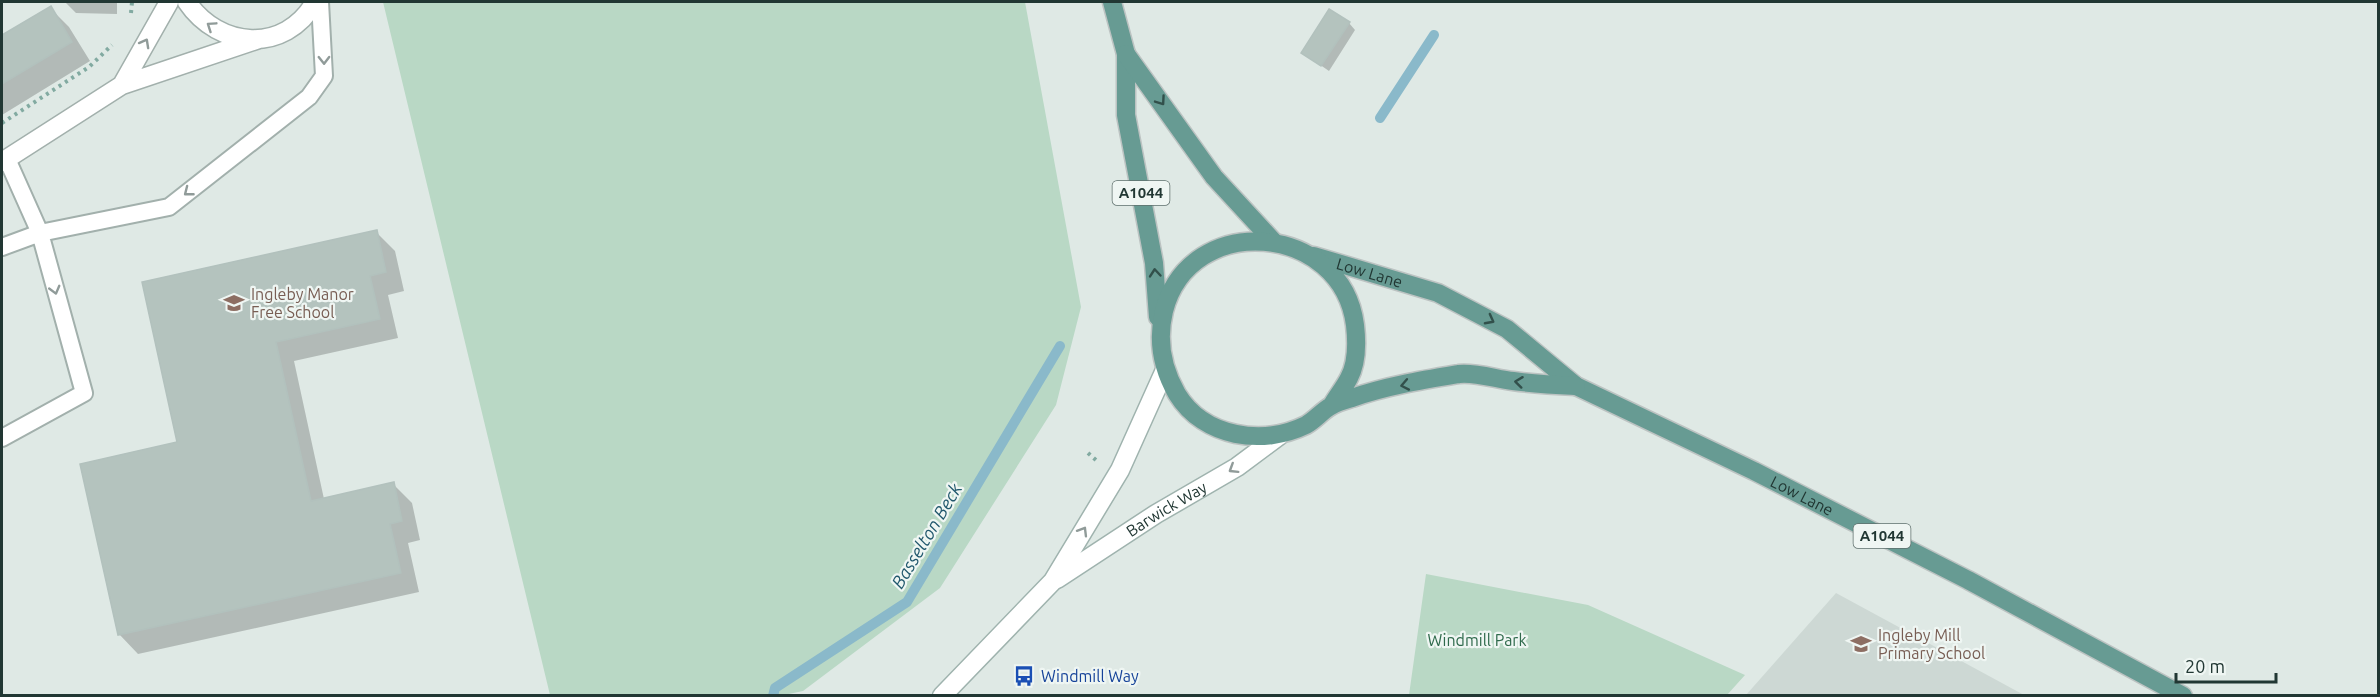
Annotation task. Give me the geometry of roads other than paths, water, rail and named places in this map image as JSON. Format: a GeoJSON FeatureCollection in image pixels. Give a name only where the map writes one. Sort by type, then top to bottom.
{"type":"FeatureCollection","features":[{"type":"Feature","properties":{"kind":"main road","name":"A1044"},"geometry":{"type":"LineString","coordinates":[[1112,2],[1126,54],[1126,115],[1154,263],[1160,331]]}},
{"type":"Feature","properties":{"kind":"main road","name":"A1044"},"geometry":{"type":"LineString","coordinates":[[1126,54],[1214,177],[1273,241]]}},
{"type":"Feature","properties":{"kind":"main road"},"geometry":{"type":"LineString","coordinates":[[1241,241],[1273,241],[1314,256],[1338,280],[1353,310],[1357,344],[1350,377],[1332,405],[1308,424],[1280,435],[1251,437],[1223,431],[1198,417],[1178,396],[1165,370],[1160,331],[1167,300],[1185,272],[1210,252],[1241,241]]}},
{"type":"Feature","properties":{"kind":"main road","name":"Low Lane"},"geometry":{"type":"LineString","coordinates":[[1314,256],[1438,293],[1507,329],[1576,386],[1829,509],[2183,696]]}},
{"type":"Feature","properties":{"kind":"main road","name":"Low Lane"},"geometry":{"type":"LineString","coordinates":[[1332,405],[1369,392],[1462,374],[1576,386]]}},
{"type":"Feature","properties":{"kind":"street"},"geometry":{"type":"LineString","coordinates":[[122,85],[169,2]]}},
{"type":"Feature","properties":{"kind":"street"},"geometry":{"type":"LineString","coordinates":[[187,2],[208,26],[241,39],[259,39]]}},
{"type":"Feature","properties":{"kind":"street"},"geometry":{"type":"LineString","coordinates":[[4,161],[122,85],[279,34],[296,24],[315,2]]}},
{"type":"Feature","properties":{"kind":"street","name":"Barwick Way"},"geometry":{"type":"LineString","coordinates":[[942,696],[1053,581],[1120,470],[1165,370]]}},
{"type":"Feature","properties":{"kind":"street","name":"Barwick Way"},"geometry":{"type":"LineString","coordinates":[[1053,581],[1156,514],[1237,467],[1280,435]]}},
{"type":"Feature","properties":{"kind":"lane"},"geometry":{"type":"LineString","coordinates":[[2,247],[40,233],[169,207],[309,97],[324,76],[321,2]]}},
{"type":"Feature","properties":{"kind":"lane"},"geometry":{"type":"LineString","coordinates":[[2,438],[84,393],[40,233],[4,161]]}},
{"type":"Feature","properties":{"kind":"waterway","name":"Basselton Beck"},"geometry":{"type":"LineString","coordinates":[[1380,118],[1434,35]]}},
{"type":"Feature","properties":{"kind":"waterway","name":"Basselton Beck"},"geometry":{"type":"LineString","coordinates":[[773,696],[775,688],[907,602],[1060,346]]}},
{"type":"Feature","properties":{"kind":"place","name":"Ingleby Manor Free School"},"geometry":{"type":"Point","coordinates":[234,303]}},
{"type":"Feature","properties":{"kind":"place","name":"Ingleby Mill Primary School"},"geometry":{"type":"Point","coordinates":[1861,644]}},
{"type":"Feature","properties":{"kind":"place","name":"Windmill Way"},"geometry":{"type":"Point","coordinates":[1024,676]}},
{"type":"Feature","properties":{"kind":"park label","name":"Windmill Park"},"geometry":{"type":"Point","coordinates":[1477,640]}}]}
